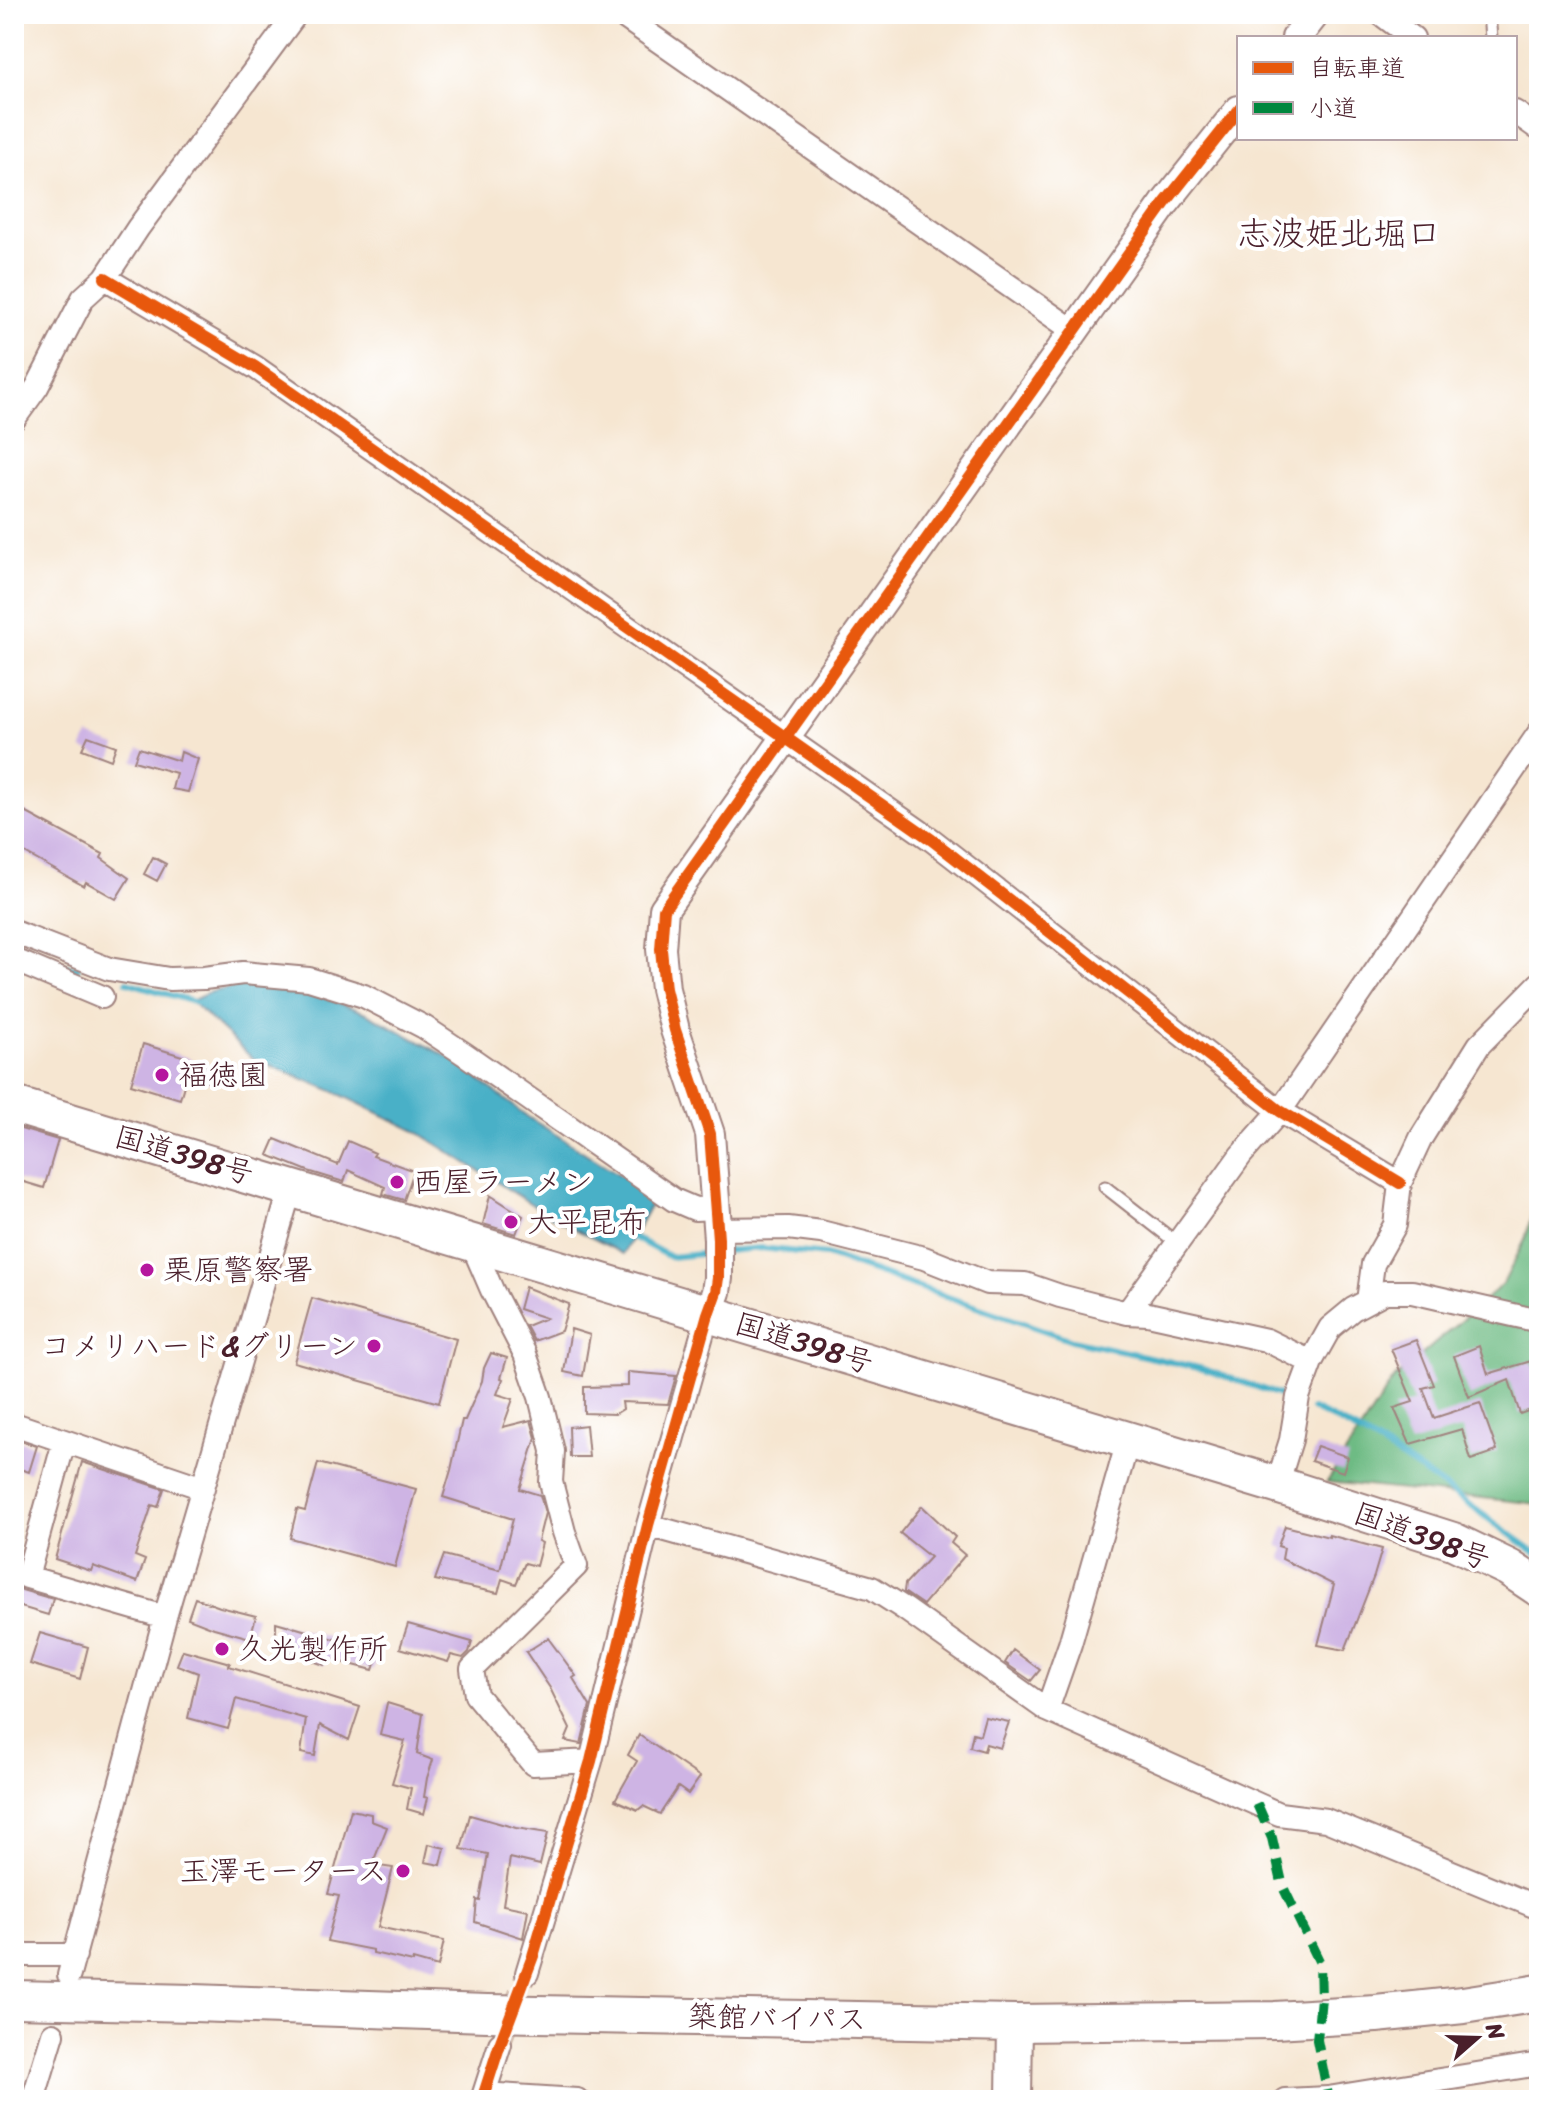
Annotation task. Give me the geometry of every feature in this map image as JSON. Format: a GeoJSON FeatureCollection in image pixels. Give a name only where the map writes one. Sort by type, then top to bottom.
{"type":"FeatureCollection","features":[{"type":"Feature","properties":{"kind":"highway","name":"国道398号"},"geometry":{"type":"LineString","coordinates":[[14,1105],[1277,1485],[1453,1541],[1509,1568],[1539,1588]]}},
{"type":"Feature","properties":{"kind":"highway","name":"築館バイパス"},"geometry":{"type":"LineString","coordinates":[[14,1999],[487,2013],[1015,2023],[1275,2020],[1376,2014],[1539,1993]]}},
{"type":"Feature","properties":{"kind":"main road"},"geometry":{"type":"LineString","coordinates":[[1014,2100],[1015,2023]]}},
{"type":"Feature","properties":{"kind":"street"},"geometry":{"type":"LineString","coordinates":[[14,419],[37,387],[83,298],[105,278],[138,228],[296,14]]}},
{"type":"Feature","properties":{"kind":"street"},"geometry":{"type":"LineString","coordinates":[[620,14],[1074,331]]}},
{"type":"Feature","properties":{"kind":"street"},"geometry":{"type":"LineString","coordinates":[[1298,36],[1315,14]]}},
{"type":"Feature","properties":{"kind":"street"},"geometry":{"type":"LineString","coordinates":[[1381,14],[1410,36]]}},
{"type":"Feature","properties":{"kind":"street"},"geometry":{"type":"LineString","coordinates":[[1517,113],[1539,106]]}},
{"type":"Feature","properties":{"kind":"street"},"geometry":{"type":"LineString","coordinates":[[527,1973],[591,1761],[648,1525],[718,1278],[710,1134],[675,1030],[665,989],[661,949],[664,909],[1165,203],[1237,113]]}},
{"type":"Feature","properties":{"kind":"street"},"geometry":{"type":"LineString","coordinates":[[1517,114],[1539,129]]}},
{"type":"Feature","properties":{"kind":"street"},"geometry":{"type":"LineString","coordinates":[[105,278],[255,367],[932,840],[1280,1111],[1400,1183]]}},
{"type":"Feature","properties":{"kind":"street"},"geometry":{"type":"LineString","coordinates":[[1127,1313],[1241,1155],[1280,1111],[1539,733]]}},
{"type":"Feature","properties":{"kind":"street"},"geometry":{"type":"LineString","coordinates":[[14,932],[109,969],[169,979],[243,973],[309,979],[364,996],[424,1027],[674,1200],[695,1209],[716,1225],[821,1232],[924,1258],[987,1283],[1025,1284],[1127,1313],[1148,1314],[1266,1340],[1311,1362]]}},
{"type":"Feature","properties":{"kind":"street"},"geometry":{"type":"LineString","coordinates":[[14,960],[102,997]]}},
{"type":"Feature","properties":{"kind":"street"},"geometry":{"type":"LineString","coordinates":[[1368,1301],[1373,1264],[1395,1225],[1400,1183],[1421,1138],[1479,1045],[1539,984]]}},
{"type":"Feature","properties":{"kind":"street"},"geometry":{"type":"LineString","coordinates":[[14,1955],[72,1965],[165,1617],[291,1187]]}},
{"type":"Feature","properties":{"kind":"street"},"geometry":{"type":"LineString","coordinates":[[472,1244],[525,1354],[540,1397],[553,1451],[551,1482],[576,1566],[472,1669],[476,1695],[533,1764],[591,1761]]}},
{"type":"Feature","properties":{"kind":"street"},"geometry":{"type":"LineString","coordinates":[[1277,1485],[1291,1440],[1298,1397],[1311,1362],[1330,1328],[1353,1309],[1385,1292],[1412,1292],[1539,1321]]}},
{"type":"Feature","properties":{"kind":"street"},"geometry":{"type":"LineString","coordinates":[[14,1424],[203,1488]]}},
{"type":"Feature","properties":{"kind":"street"},"geometry":{"type":"LineString","coordinates":[[1047,1710],[1070,1644],[1128,1441]]}},
{"type":"Feature","properties":{"kind":"street"},"geometry":{"type":"LineString","coordinates":[[64,1442],[27,1577],[165,1617]]}},
{"type":"Feature","properties":{"kind":"street"},"geometry":{"type":"LineString","coordinates":[[648,1525],[872,1588],[1047,1710],[1279,1814],[1326,1820],[1539,1908]]}},
{"type":"Feature","properties":{"kind":"street"},"geometry":{"type":"LineString","coordinates":[[33,2100],[53,2034]]}},
{"type":"Feature","properties":{"kind":"street"},"geometry":{"type":"LineString","coordinates":[[500,2044],[483,2097],[577,2100]]}},
{"type":"Feature","properties":{"kind":"street"},"geometry":{"type":"LineString","coordinates":[[1285,2100],[1328,2098],[1539,2064]]}},
{"type":"Feature","properties":{"kind":"lane"},"geometry":{"type":"LineString","coordinates":[[1489,14],[1491,36]]}},
{"type":"Feature","properties":{"kind":"lane"},"geometry":{"type":"LineString","coordinates":[[1105,1187],[1178,1244]]}},
{"type":"Feature","properties":{"kind":"green space"},"geometry":{"type":"Polygon","coordinates":[[[1539,1185],[1539,1504],[1327,1482],[1393,1380],[1503,1284],[1525,1240],[1539,1185]]]}},
{"type":"Feature","properties":{"kind":"water"},"geometry":{"type":"Polygon","coordinates":[[[245,985],[295,987],[366,1013],[452,1059],[528,1117],[655,1197],[623,1254],[552,1217],[416,1131],[333,1091],[252,1058],[191,1001],[210,992],[245,985]]]}},
{"type":"Feature","properties":{"kind":"building"},"geometry":{"type":"Polygon","coordinates":[[[88,736],[116,746],[111,760],[82,749],[88,736]]]}},
{"type":"Feature","properties":{"kind":"building"},"geometry":{"type":"Polygon","coordinates":[[[139,748],[179,761],[181,752],[198,759],[188,792],[172,789],[176,773],[134,761],[139,748]]]}},
{"type":"Feature","properties":{"kind":"building"},"geometry":{"type":"Polygon","coordinates":[[[14,806],[103,854],[101,858],[129,878],[116,899],[86,882],[84,886],[14,847],[14,806]]]}},
{"type":"Feature","properties":{"kind":"building"},"geometry":{"type":"Polygon","coordinates":[[[153,857],[166,864],[157,881],[144,874],[153,857]]]}},
{"type":"Feature","properties":{"kind":"building"},"geometry":{"type":"Polygon","coordinates":[[[143,1044],[216,1069],[212,1083],[187,1075],[180,1099],[131,1084],[143,1044]]]}},
{"type":"Feature","properties":{"kind":"building"},"geometry":{"type":"Polygon","coordinates":[[[14,1127],[58,1140],[44,1188],[14,1179],[14,1127]]]}},
{"type":"Feature","properties":{"kind":"building"},"geometry":{"type":"Polygon","coordinates":[[[275,1139],[338,1165],[348,1141],[375,1153],[373,1156],[414,1171],[404,1200],[383,1194],[385,1187],[348,1170],[344,1182],[268,1155],[275,1139]]]}},
{"type":"Feature","properties":{"kind":"building"},"geometry":{"type":"Polygon","coordinates":[[[490,1195],[523,1216],[516,1234],[483,1224],[490,1195]]]}},
{"type":"Feature","properties":{"kind":"building"},"geometry":{"type":"Polygon","coordinates":[[[525,1287],[569,1304],[561,1331],[534,1341],[526,1326],[546,1318],[519,1309],[525,1287]]]}},
{"type":"Feature","properties":{"kind":"building"},"geometry":{"type":"Polygon","coordinates":[[[312,1298],[456,1339],[439,1403],[294,1362],[312,1298]]]}},
{"type":"Feature","properties":{"kind":"building"},"geometry":{"type":"Polygon","coordinates":[[[571,1329],[590,1335],[583,1376],[564,1372],[571,1329]]]}},
{"type":"Feature","properties":{"kind":"building"},"geometry":{"type":"Polygon","coordinates":[[[1416,1340],[1434,1385],[1423,1388],[1434,1418],[1480,1403],[1497,1451],[1471,1460],[1462,1429],[1410,1444],[1394,1408],[1413,1402],[1391,1349],[1416,1340]]]}},
{"type":"Feature","properties":{"kind":"building"},"geometry":{"type":"Polygon","coordinates":[[[1479,1346],[1488,1374],[1531,1361],[1539,1380],[1539,1407],[1520,1414],[1509,1380],[1469,1397],[1454,1356],[1479,1346]]]}},
{"type":"Feature","properties":{"kind":"building"},"geometry":{"type":"Polygon","coordinates":[[[491,1353],[507,1358],[497,1394],[513,1399],[503,1427],[531,1420],[536,1438],[520,1489],[540,1495],[545,1513],[536,1566],[525,1563],[516,1584],[502,1579],[498,1593],[435,1580],[444,1555],[500,1570],[513,1519],[443,1497],[462,1420],[465,1420],[482,1381],[491,1353]]]}},
{"type":"Feature","properties":{"kind":"building"},"geometry":{"type":"Polygon","coordinates":[[[628,1372],[676,1376],[668,1404],[622,1402],[623,1409],[615,1414],[584,1413],[584,1387],[628,1386],[628,1372]]]}},
{"type":"Feature","properties":{"kind":"building"},"geometry":{"type":"Polygon","coordinates":[[[586,1425],[589,1457],[570,1457],[569,1427],[586,1425]]]}},
{"type":"Feature","properties":{"kind":"building"},"geometry":{"type":"Polygon","coordinates":[[[14,1439],[37,1446],[29,1472],[14,1467],[14,1439]]]}},
{"type":"Feature","properties":{"kind":"building"},"geometry":{"type":"Polygon","coordinates":[[[1317,1446],[1348,1457],[1343,1472],[1311,1461],[1317,1446]]]}},
{"type":"Feature","properties":{"kind":"building"},"geometry":{"type":"Polygon","coordinates":[[[82,1462],[164,1489],[158,1507],[152,1505],[135,1556],[145,1560],[137,1582],[93,1566],[91,1571],[55,1559],[82,1462]]]}},
{"type":"Feature","properties":{"kind":"building"},"geometry":{"type":"Polygon","coordinates":[[[318,1463],[416,1489],[395,1567],[290,1538],[297,1509],[305,1511],[318,1463]]]}},
{"type":"Feature","properties":{"kind":"building"},"geometry":{"type":"Polygon","coordinates":[[[922,1506],[955,1537],[951,1543],[965,1555],[923,1605],[904,1592],[905,1584],[930,1557],[900,1533],[922,1506]]]}},
{"type":"Feature","properties":{"kind":"building"},"geometry":{"type":"Polygon","coordinates":[[[1285,1526],[1382,1549],[1345,1650],[1318,1645],[1334,1585],[1282,1559],[1284,1548],[1278,1546],[1285,1526]]]}},
{"type":"Feature","properties":{"kind":"building"},"geometry":{"type":"Polygon","coordinates":[[[14,1582],[22,1590],[53,1599],[48,1615],[14,1605],[14,1582]]]}},
{"type":"Feature","properties":{"kind":"building"},"geometry":{"type":"Polygon","coordinates":[[[195,1598],[256,1616],[250,1638],[188,1618],[195,1598]]]}},
{"type":"Feature","properties":{"kind":"building"},"geometry":{"type":"Polygon","coordinates":[[[276,1622],[379,1652],[373,1670],[326,1658],[324,1665],[276,1648],[276,1622]]]}},
{"type":"Feature","properties":{"kind":"building"},"geometry":{"type":"Polygon","coordinates":[[[408,1624],[472,1642],[469,1652],[463,1658],[451,1655],[448,1662],[400,1648],[408,1624]]]}},
{"type":"Feature","properties":{"kind":"building"},"geometry":{"type":"Polygon","coordinates":[[[40,1633],[88,1647],[80,1679],[30,1664],[40,1633]]]}},
{"type":"Feature","properties":{"kind":"building"},"geometry":{"type":"Polygon","coordinates":[[[548,1638],[576,1676],[573,1678],[590,1706],[581,1744],[565,1741],[570,1729],[550,1688],[526,1652],[548,1638]]]}},
{"type":"Feature","properties":{"kind":"building"},"geometry":{"type":"Polygon","coordinates":[[[183,1650],[360,1707],[349,1740],[320,1725],[315,1756],[301,1753],[306,1719],[236,1699],[228,1729],[188,1718],[198,1673],[177,1665],[183,1650]]]}},
{"type":"Feature","properties":{"kind":"building"},"geometry":{"type":"Polygon","coordinates":[[[1013,1650],[1040,1670],[1031,1681],[1005,1663],[1013,1650]]]}},
{"type":"Feature","properties":{"kind":"building"},"geometry":{"type":"Polygon","coordinates":[[[387,1703],[423,1714],[417,1754],[433,1760],[427,1778],[424,1797],[428,1798],[424,1814],[407,1809],[411,1788],[392,1783],[405,1741],[380,1735],[387,1703]]]}},
{"type":"Feature","properties":{"kind":"building"},"geometry":{"type":"Polygon","coordinates":[[[985,1717],[1009,1722],[1000,1748],[986,1744],[984,1751],[970,1747],[973,1733],[980,1735],[985,1717]]]}},
{"type":"Feature","properties":{"kind":"building"},"geometry":{"type":"Polygon","coordinates":[[[639,1735],[700,1777],[688,1794],[678,1787],[660,1814],[643,1806],[638,1810],[615,1800],[637,1761],[628,1755],[639,1735]]]}},
{"type":"Feature","properties":{"kind":"building"},"geometry":{"type":"Polygon","coordinates":[[[351,1810],[371,1814],[371,1821],[387,1827],[372,1865],[393,1868],[378,1927],[444,1941],[438,1967],[327,1941],[339,1896],[328,1894],[351,1810]]]}},
{"type":"Feature","properties":{"kind":"building"},"geometry":{"type":"Polygon","coordinates":[[[470,1815],[548,1833],[540,1865],[510,1858],[503,1905],[528,1910],[523,1938],[475,1922],[488,1854],[461,1849],[470,1815]]]}},
{"type":"Feature","properties":{"kind":"building"},"geometry":{"type":"Polygon","coordinates":[[[429,1844],[445,1848],[441,1865],[425,1862],[429,1844]]]}},
{"type":"Feature","properties":{"kind":"waterway"},"geometry":{"type":"LineString","coordinates":[[14,947],[49,964],[78,968]]}},
{"type":"Feature","properties":{"kind":"waterway"},"geometry":{"type":"LineString","coordinates":[[127,982],[197,1003]]}},
{"type":"Feature","properties":{"kind":"waterway"},"geometry":{"type":"LineString","coordinates":[[627,1234],[670,1257],[710,1253]]}},
{"type":"Feature","properties":{"kind":"waterway"},"geometry":{"type":"LineString","coordinates":[[725,1251],[761,1248],[826,1255],[1072,1340],[1203,1369],[1283,1396]]}},
{"type":"Feature","properties":{"kind":"waterway"},"geometry":{"type":"LineString","coordinates":[[1312,1409],[1401,1458],[1539,1555]]}},
{"type":"Feature","properties":{"kind":"tunnel"},"geometry":{"type":"LineString","coordinates":[[500,2044],[527,1973]]}},
{"type":"Feature","properties":{"kind":"marked path"},"geometry":{"type":"LineString","coordinates":[[1257,1804],[1272,1838],[1283,1887],[1320,1963],[1317,2040],[1329,2100]]}},
{"type":"Feature","properties":{"kind":"cycle path"},"geometry":{"type":"LineString","coordinates":[[482,2100],[533,1956],[591,1761],[648,1525],[716,1292],[718,1239],[710,1134],[675,1030],[665,989],[661,949],[664,909],[1165,203],[1237,113]]}},
{"type":"Feature","properties":{"kind":"cycle path"},"geometry":{"type":"LineString","coordinates":[[105,278],[255,367],[932,840],[1280,1111],[1400,1183]]}},
{"type":"Feature","properties":{"kind":"place","name":"福徳園"},"geometry":{"type":"Point","coordinates":[162,1075]}},
{"type":"Feature","properties":{"kind":"place","name":"西屋ラーメン"},"geometry":{"type":"Point","coordinates":[397,1182]}},
{"type":"Feature","properties":{"kind":"place","name":"大平昆布"},"geometry":{"type":"Point","coordinates":[511,1222]}},
{"type":"Feature","properties":{"kind":"place","name":"栗原警察署"},"geometry":{"type":"Point","coordinates":[147,1270]}},
{"type":"Feature","properties":{"kind":"place","name":"コメリハード&グリーン"},"geometry":{"type":"Point","coordinates":[374,1346]}},
{"type":"Feature","properties":{"kind":"place","name":"久光製作所"},"geometry":{"type":"Point","coordinates":[222,1649]}},
{"type":"Feature","properties":{"kind":"place","name":"玉澤モータース"},"geometry":{"type":"Point","coordinates":[403,1871]}},
{"type":"Feature","properties":{"kind":"district","name":"志波姫北堀口"},"geometry":{"type":"Point","coordinates":[1339,233]}}]}
